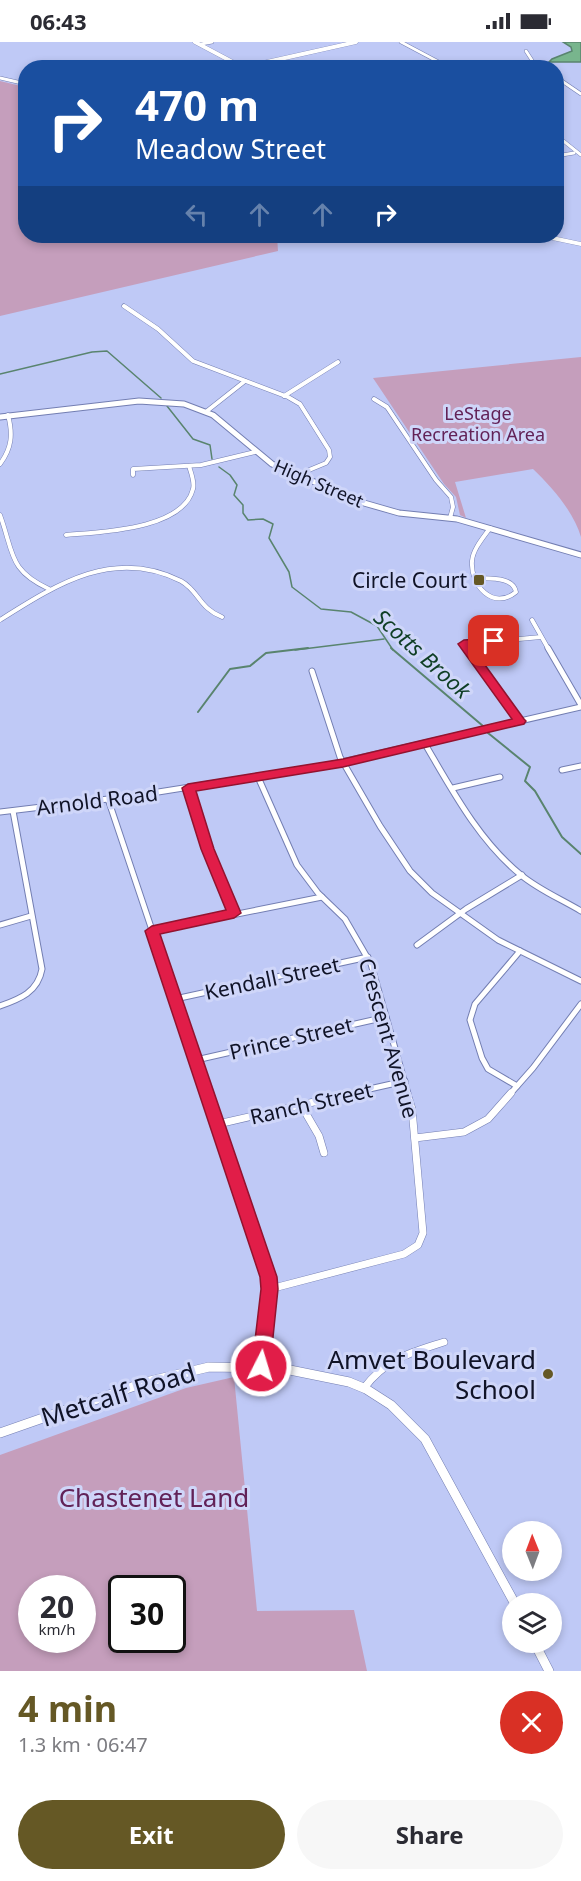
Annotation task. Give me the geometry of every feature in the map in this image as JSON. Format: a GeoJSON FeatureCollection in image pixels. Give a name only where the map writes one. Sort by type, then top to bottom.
{"type":"FeatureCollection","features":[{"type":"Feature","properties":{"kind":"street"},"geometry":{"type":"LineString","coordinates":[[195,42],[229,60]]}},
{"type":"Feature","properties":{"kind":"street"},"geometry":{"type":"LineString","coordinates":[[201,44],[212,42]]}},
{"type":"Feature","properties":{"kind":"street"},"geometry":{"type":"LineString","coordinates":[[280,60],[356,42]]}},
{"type":"Feature","properties":{"kind":"street"},"geometry":{"type":"LineString","coordinates":[[401,42],[435,60]]}},
{"type":"Feature","properties":{"kind":"street"},"geometry":{"type":"LineString","coordinates":[[526,51],[525,53],[531,60]]}},
{"type":"Feature","properties":{"kind":"street"},"geometry":{"type":"LineString","coordinates":[[0,78],[18,82]]}},
{"type":"Feature","properties":{"kind":"street"},"geometry":{"type":"LineString","coordinates":[[564,82],[581,94]]}},
{"type":"Feature","properties":{"kind":"street"},"geometry":{"type":"LineString","coordinates":[[564,140],[574,153]]}},
{"type":"Feature","properties":{"kind":"street"},"geometry":{"type":"LineString","coordinates":[[564,155],[574,153],[581,155]]}},
{"type":"Feature","properties":{"kind":"street"},"geometry":{"type":"LineString","coordinates":[[564,240],[581,244]]}},
{"type":"Feature","properties":{"kind":"street"},"geometry":{"type":"LineString","coordinates":[[124,306],[155,327],[193,361],[300,404],[330,453],[326,463],[296,476]]}},
{"type":"Feature","properties":{"kind":"street"},"geometry":{"type":"LineString","coordinates":[[284,396],[338,362]]}},
{"type":"Feature","properties":{"kind":"street"},"geometry":{"type":"LineString","coordinates":[[207,411],[245,381]]}},
{"type":"Feature","properties":{"kind":"street"},"geometry":{"type":"LineString","coordinates":[[374,399],[387,407],[437,482],[452,497],[453,507],[450,518]]}},
{"type":"Feature","properties":{"kind":"street","name":"High Street"},"geometry":{"type":"LineString","coordinates":[[0,417],[148,401],[175,402],[207,411],[255,452],[296,476],[391,511],[450,518],[581,555]]}},
{"type":"Feature","properties":{"kind":"street"},"geometry":{"type":"LineString","coordinates":[[0,464],[10,453],[13,444],[8,416]]}},
{"type":"Feature","properties":{"kind":"street"},"geometry":{"type":"LineString","coordinates":[[133,475],[133,469],[221,462],[255,452]]}},
{"type":"Feature","properties":{"kind":"street"},"geometry":{"type":"LineString","coordinates":[[66,535],[144,525],[171,514],[186,503],[192,492],[193,483],[189,466]]}},
{"type":"Feature","properties":{"kind":"street"},"geometry":{"type":"LineString","coordinates":[[0,515],[12,560],[27,578],[49,589]]}},
{"type":"Feature","properties":{"kind":"street"},"geometry":{"type":"LineString","coordinates":[[476,578],[509,582],[516,591],[512,596],[504,599],[491,598],[483,592],[476,578],[472,560],[490,528]]}},
{"type":"Feature","properties":{"kind":"street"},"geometry":{"type":"LineString","coordinates":[[0,620],[49,589],[78,575],[100,569],[125,567],[166,574],[184,583],[207,610],[222,617]]}},
{"type":"Feature","properties":{"kind":"street"},"geometry":{"type":"LineString","coordinates":[[532,620],[581,706]]}},
{"type":"Feature","properties":{"kind":"street"},"geometry":{"type":"LineString","coordinates":[[520,721],[464,644],[541,637]]}},
{"type":"Feature","properties":{"kind":"street"},"geometry":{"type":"LineString","coordinates":[[312,671],[343,763],[410,872],[432,893],[498,940],[581,981]]}},
{"type":"Feature","properties":{"kind":"street","name":"Arnold Road"},"geometry":{"type":"LineString","coordinates":[[0,812],[188,788],[343,763],[581,706]]}},
{"type":"Feature","properties":{"kind":"street"},"geometry":{"type":"LineString","coordinates":[[425,744],[490,843],[522,875],[581,911]]}},
{"type":"Feature","properties":{"kind":"street"},"geometry":{"type":"LineString","coordinates":[[562,770],[581,766]]}},
{"type":"Feature","properties":{"kind":"street","name":"Crescent Avenue"},"geometry":{"type":"LineString","coordinates":[[258,777],[297,865],[322,897],[345,919],[368,957],[412,1109],[423,1225],[422,1239],[418,1245],[404,1254],[270,1289]]}},
{"type":"Feature","properties":{"kind":"street"},"geometry":{"type":"LineString","coordinates":[[453,788],[500,777]]}},
{"type":"Feature","properties":{"kind":"street"},"geometry":{"type":"LineString","coordinates":[[188,788],[208,849],[234,913]]}},
{"type":"Feature","properties":{"kind":"street"},"geometry":{"type":"LineString","coordinates":[[108,799],[265,1268],[270,1289],[261,1366]]}},
{"type":"Feature","properties":{"kind":"street"},"geometry":{"type":"LineString","coordinates":[[0,1006],[30,993],[40,982],[41,957],[31,916],[13,811]]}},
{"type":"Feature","properties":{"kind":"street"},"geometry":{"type":"LineString","coordinates":[[417,945],[460,914],[522,875]]}},
{"type":"Feature","properties":{"kind":"street"},"geometry":{"type":"LineString","coordinates":[[152,931],[322,897]]}},
{"type":"Feature","properties":{"kind":"street"},"geometry":{"type":"LineString","coordinates":[[0,925],[31,916]]}},
{"type":"Feature","properties":{"kind":"street"},"geometry":{"type":"LineString","coordinates":[[517,1086],[488,1069],[482,1058],[470,1020],[475,1004],[520,951]]}},
{"type":"Feature","properties":{"kind":"street","name":"Kendall Street"},"geometry":{"type":"LineString","coordinates":[[175,999],[368,957]]}},
{"type":"Feature","properties":{"kind":"street"},"geometry":{"type":"LineString","coordinates":[[415,1138],[450,1135],[472,1129],[495,1112],[581,1004]]}},
{"type":"Feature","properties":{"kind":"street","name":"Prince Street"},"geometry":{"type":"LineString","coordinates":[[196,1060],[386,1017]]}},
{"type":"Feature","properties":{"kind":"street","name":"Ranch Street"},"geometry":{"type":"LineString","coordinates":[[218,1124],[405,1082]]}},
{"type":"Feature","properties":{"kind":"street"},"geometry":{"type":"LineString","coordinates":[[301,1105],[319,1136],[324,1153]]}},
{"type":"Feature","properties":{"kind":"street"},"geometry":{"type":"LineString","coordinates":[[364,1388],[381,1367],[393,1359],[444,1342]]}},
{"type":"Feature","properties":{"kind":"street","name":"Metcalf Road"},"geometry":{"type":"LineString","coordinates":[[0,1433],[109,1393],[214,1366],[261,1366],[321,1375],[364,1388],[413,1423],[425,1439],[508,1593]]}},
{"type":"Feature","properties":{"kind":"street"},"geometry":{"type":"LineString","coordinates":[[540,1653],[549,1671]]}},
{"type":"Feature","properties":{"kind":"green space"},"geometry":{"type":"Polygon","coordinates":[[[0,81],[18,85],[18,243],[277,243],[278,251],[0,316],[0,81]]]}},
{"type":"Feature","properties":{"kind":"green space","name":"LeStage Recreation Area"},"geometry":{"type":"Polygon","coordinates":[[[581,357],[581,537],[567,509],[533,469],[455,482],[466,518],[460,515],[456,497],[444,484],[373,378],[581,357]]]}},
{"type":"Feature","properties":{"kind":"green space","name":"Chastenet Land"},"geometry":{"type":"Polygon","coordinates":[[[234,1377],[257,1611],[354,1610],[367,1671],[0,1671],[0,1455],[186,1388],[234,1377]]]}},
{"type":"Feature","properties":{"kind":"shaded area"},"geometry":{"type":"Polygon","coordinates":[[[563,42],[581,42],[581,62],[551,60],[572,51],[571,47],[563,42]]]}},
{"type":"Feature","properties":{"kind":"waterway","name":"Scotts Brook"},"geometry":{"type":"LineString","coordinates":[[0,374],[92,352],[107,351],[161,398]]}},
{"type":"Feature","properties":{"kind":"waterway","name":"Scotts Brook"},"geometry":{"type":"LineString","coordinates":[[167,406],[193,439],[210,445],[212,459]]}},
{"type":"Feature","properties":{"kind":"waterway","name":"Scotts Brook"},"geometry":{"type":"LineString","coordinates":[[219,467],[230,475],[237,485],[234,495],[243,505],[243,513],[248,520],[263,519],[273,524],[269,538],[289,572],[292,587],[321,609],[351,612],[377,626],[393,649]]}},
{"type":"Feature","properties":{"kind":"waterway"},"geometry":{"type":"LineString","coordinates":[[295,650],[384,639]]}},
{"type":"Feature","properties":{"kind":"waterway"},"geometry":{"type":"LineString","coordinates":[[198,712],[230,669],[250,666],[266,653],[308,648]]}},
{"type":"Feature","properties":{"kind":"waterway","name":"Scotts Brook"},"geometry":{"type":"LineString","coordinates":[[393,649],[483,726]]}},
{"type":"Feature","properties":{"kind":"waterway","name":"Scotts Brook"},"geometry":{"type":"LineString","coordinates":[[488,733],[530,767],[525,781],[535,791],[562,837],[581,854]]}},
{"type":"Feature","properties":{"kind":"place","name":"Circle Court"},"geometry":{"type":"Point","coordinates":[479,580]}},
{"type":"Feature","properties":{"kind":"place","name":"Amvet Boulevard School"},"geometry":{"type":"Point","coordinates":[548,1374]}},
{"type":"Feature","properties":{"kind":"route"},"geometry":{"type":"LineString","coordinates":[[261,1366],[270,1289],[268,1277],[152,931],[234,913],[208,849],[188,788],[343,763],[520,721],[464,644],[494,641]]}}]}
